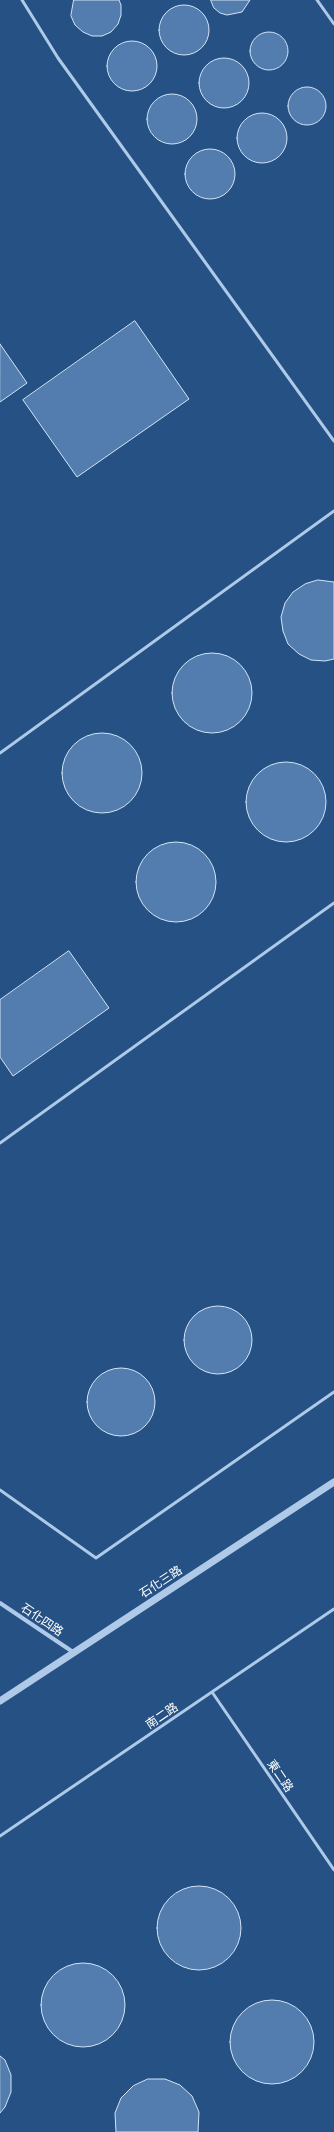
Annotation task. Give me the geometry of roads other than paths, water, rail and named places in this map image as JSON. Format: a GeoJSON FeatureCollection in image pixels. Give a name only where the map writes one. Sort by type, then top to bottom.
{"type":"FeatureCollection","features":[{"type":"Feature","properties":{"kind":"street","name":"石化三路"},"geometry":{"type":"LineString","coordinates":[[0,1701],[334,1482]]}},
{"type":"Feature","properties":{"kind":"street","name":"石化四路"},"geometry":{"type":"LineString","coordinates":[[0,1603],[73,1652]]}},
{"type":"Feature","properties":{"kind":"lane"},"geometry":{"type":"LineString","coordinates":[[22,0],[62,65],[334,441]]}},
{"type":"Feature","properties":{"kind":"lane"},"geometry":{"type":"LineString","coordinates":[[317,0],[334,24]]}},
{"type":"Feature","properties":{"kind":"lane"},"geometry":{"type":"LineString","coordinates":[[0,754],[334,511]]}},
{"type":"Feature","properties":{"kind":"lane"},"geometry":{"type":"LineString","coordinates":[[0,1143],[334,903]]}},
{"type":"Feature","properties":{"kind":"lane"},"geometry":{"type":"LineString","coordinates":[[0,1490],[96,1558],[334,1392]]}},
{"type":"Feature","properties":{"kind":"lane","name":"南二路"},"geometry":{"type":"LineString","coordinates":[[0,1836],[334,1609]]}},
{"type":"Feature","properties":{"kind":"lane","name":"東二路"},"geometry":{"type":"LineString","coordinates":[[212,1692],[334,1870]]}}]}
